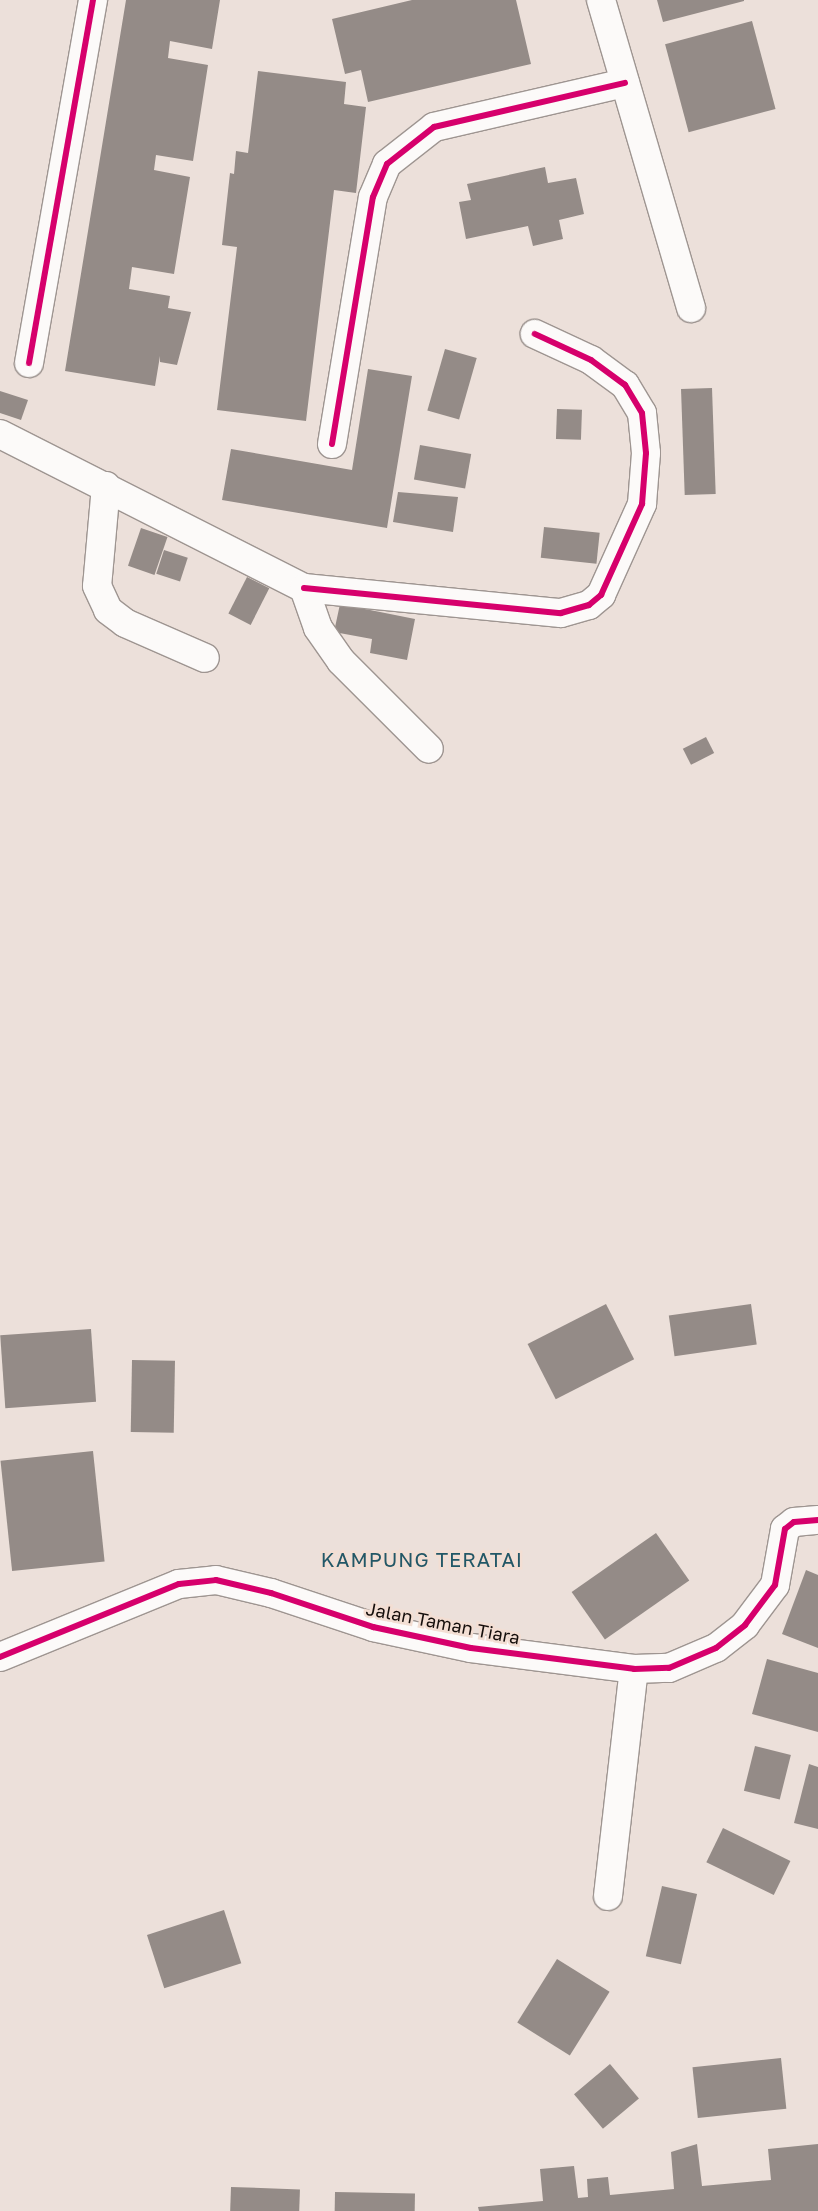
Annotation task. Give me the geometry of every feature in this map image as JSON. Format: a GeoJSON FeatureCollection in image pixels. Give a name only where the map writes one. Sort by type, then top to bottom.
{"type":"FeatureCollection","features":[{"type":"Feature","properties":{"kind":"street"},"geometry":{"type":"LineString","coordinates":[[29,363],[93,0]]}},
{"type":"Feature","properties":{"kind":"street"},"geometry":{"type":"LineString","coordinates":[[601,0],[691,308]]}},
{"type":"Feature","properties":{"kind":"street"},"geometry":{"type":"LineString","coordinates":[[332,444],[373,198],[387,164],[434,127],[625,83]]}},
{"type":"Feature","properties":{"kind":"street"},"geometry":{"type":"LineString","coordinates":[[0,434],[106,486],[304,588],[561,613],[583,608],[601,595],[642,504],[646,453],[642,413],[625,385],[591,360],[534,334]]}},
{"type":"Feature","properties":{"kind":"street"},"geometry":{"type":"LineString","coordinates":[[106,486],[97,586],[104,603],[125,623],[205,658]]}},
{"type":"Feature","properties":{"kind":"street"},"geometry":{"type":"LineString","coordinates":[[304,588],[318,628],[341,661],[429,749]]}},
{"type":"Feature","properties":{"kind":"street","name":"Jalan Taman Tiara"},"geometry":{"type":"LineString","coordinates":[[0,1657],[179,1584],[216,1580],[270,1593],[374,1627],[471,1648],[634,1669],[669,1668],[694,1660],[745,1625],[775,1585],[785,1529],[794,1522],[818,1520]]}},
{"type":"Feature","properties":{"kind":"street"},"geometry":{"type":"LineString","coordinates":[[608,1896],[634,1669]]}},
{"type":"Feature","properties":{"kind":"building"},"geometry":{"type":"Polygon","coordinates":[[[126,0],[220,0],[212,49],[170,41],[168,58],[208,65],[193,161],[156,155],[154,170],[190,177],[174,274],[132,267],[129,289],[170,296],[168,308],[191,312],[177,365],[160,362],[160,356],[155,386],[65,371],[126,0]]]}},
{"type":"Feature","properties":{"kind":"building"},"geometry":{"type":"Polygon","coordinates":[[[412,0],[516,0],[531,64],[368,102],[361,70],[345,74],[332,19],[412,0]]]}},
{"type":"Feature","properties":{"kind":"building"},"geometry":{"type":"Polygon","coordinates":[[[657,0],[744,0],[744,1],[663,22],[657,0]]]}},
{"type":"Feature","properties":{"kind":"building"},"geometry":{"type":"Polygon","coordinates":[[[752,21],[776,109],[689,132],[665,44],[752,21]]]}},
{"type":"Feature","properties":{"kind":"building"},"geometry":{"type":"Polygon","coordinates":[[[258,71],[346,82],[344,104],[366,107],[356,193],[334,190],[306,421],[217,410],[237,247],[222,245],[230,173],[234,174],[236,151],[248,153],[258,71]]]}},
{"type":"Feature","properties":{"kind":"building"},"geometry":{"type":"Polygon","coordinates":[[[545,167],[548,183],[576,178],[584,214],[559,220],[563,239],[533,246],[528,226],[466,239],[459,202],[471,200],[467,184],[545,167]]]}},
{"type":"Feature","properties":{"kind":"building"},"geometry":{"type":"Polygon","coordinates":[[[445,349],[477,358],[459,420],[427,411],[445,349]]]}},
{"type":"Feature","properties":{"kind":"building"},"geometry":{"type":"Polygon","coordinates":[[[368,369],[412,376],[387,528],[222,500],[231,449],[352,470],[368,369]]]}},
{"type":"Feature","properties":{"kind":"building"},"geometry":{"type":"Polygon","coordinates":[[[712,388],[716,494],[685,495],[681,389],[712,388]]]}},
{"type":"Feature","properties":{"kind":"building"},"geometry":{"type":"Polygon","coordinates":[[[0,391],[28,400],[21,420],[0,413],[0,391]]]}},
{"type":"Feature","properties":{"kind":"building"},"geometry":{"type":"Polygon","coordinates":[[[557,409],[582,410],[581,440],[556,439],[557,409]]]}},
{"type":"Feature","properties":{"kind":"building"},"geometry":{"type":"Polygon","coordinates":[[[420,445],[471,454],[465,488],[414,479],[420,445]]]}},
{"type":"Feature","properties":{"kind":"building"},"geometry":{"type":"Polygon","coordinates":[[[398,492],[458,497],[453,532],[393,522],[398,492]]]}},
{"type":"Feature","properties":{"kind":"building"},"geometry":{"type":"Polygon","coordinates":[[[544,527],[600,533],[596,564],[541,558],[544,527]]]}},
{"type":"Feature","properties":{"kind":"building"},"geometry":{"type":"Polygon","coordinates":[[[141,528],[167,537],[154,575],[128,566],[141,528]]]}},
{"type":"Feature","properties":{"kind":"building"},"geometry":{"type":"Polygon","coordinates":[[[164,550],[188,558],[180,582],[156,574],[164,550]]]}},
{"type":"Feature","properties":{"kind":"building"},"geometry":{"type":"Polygon","coordinates":[[[247,577],[269,588],[251,625],[228,614],[247,577]]]}},
{"type":"Feature","properties":{"kind":"building"},"geometry":{"type":"Polygon","coordinates":[[[340,604],[415,619],[407,660],[370,653],[372,639],[334,632],[340,604]]]}},
{"type":"Feature","properties":{"kind":"building"},"geometry":{"type":"Polygon","coordinates":[[[706,737],[714,753],[691,765],[683,749],[706,737]]]}},
{"type":"Feature","properties":{"kind":"building"},"geometry":{"type":"Polygon","coordinates":[[[606,1304],[634,1359],[556,1399],[528,1344],[606,1304]]]}},
{"type":"Feature","properties":{"kind":"building"},"geometry":{"type":"Polygon","coordinates":[[[751,1304],[757,1345],[675,1356],[669,1316],[751,1304]]]}},
{"type":"Feature","properties":{"kind":"building"},"geometry":{"type":"Polygon","coordinates":[[[91,1329],[96,1402],[5,1408],[0,1335],[91,1329]]]}},
{"type":"Feature","properties":{"kind":"building"},"geometry":{"type":"Polygon","coordinates":[[[132,1360],[175,1361],[174,1433],[131,1432],[132,1360]]]}},
{"type":"Feature","properties":{"kind":"building"},"geometry":{"type":"Polygon","coordinates":[[[93,1451],[105,1561],[12,1571],[1,1461],[93,1451]]]}},
{"type":"Feature","properties":{"kind":"building"},"geometry":{"type":"Polygon","coordinates":[[[656,1533],[689,1581],[605,1640],[572,1592],[656,1533]]]}},
{"type":"Feature","properties":{"kind":"building"},"geometry":{"type":"Polygon","coordinates":[[[806,1570],[818,1575],[818,1648],[782,1634],[806,1570]]]}},
{"type":"Feature","properties":{"kind":"building"},"geometry":{"type":"Polygon","coordinates":[[[767,1659],[818,1673],[818,1732],[752,1714],[767,1659]]]}},
{"type":"Feature","properties":{"kind":"building"},"geometry":{"type":"Polygon","coordinates":[[[755,1746],[791,1755],[780,1800],[744,1791],[755,1746]]]}},
{"type":"Feature","properties":{"kind":"building"},"geometry":{"type":"Polygon","coordinates":[[[809,1764],[818,1767],[818,1829],[794,1823],[809,1764]]]}},
{"type":"Feature","properties":{"kind":"building"},"geometry":{"type":"Polygon","coordinates":[[[723,1828],[790,1861],[774,1895],[706,1862],[723,1828]]]}},
{"type":"Feature","properties":{"kind":"building"},"geometry":{"type":"Polygon","coordinates":[[[662,1886],[697,1894],[681,1964],[646,1956],[662,1886]]]}},
{"type":"Feature","properties":{"kind":"building"},"geometry":{"type":"Polygon","coordinates":[[[224,1910],[241,1963],[164,1988],[147,1935],[224,1910]]]}},
{"type":"Feature","properties":{"kind":"building"},"geometry":{"type":"Polygon","coordinates":[[[557,1959],[610,1992],[570,2055],[517,2023],[557,1959]]]}},
{"type":"Feature","properties":{"kind":"building"},"geometry":{"type":"Polygon","coordinates":[[[781,2058],[786,2109],[698,2118],[692,2067],[781,2058]]]}},
{"type":"Feature","properties":{"kind":"building"},"geometry":{"type":"Polygon","coordinates":[[[610,2064],[639,2098],[603,2129],[574,2094],[610,2064]]]}},
{"type":"Feature","properties":{"kind":"building"},"geometry":{"type":"Polygon","coordinates":[[[697,2144],[702,2186],[771,2180],[768,2149],[818,2144],[818,2211],[479,2211],[478,2207],[543,2201],[540,2169],[574,2166],[578,2198],[588,2197],[587,2179],[608,2177],[610,2195],[674,2189],[671,2152],[697,2144]]]}},
{"type":"Feature","properties":{"kind":"building"},"geometry":{"type":"Polygon","coordinates":[[[231,2187],[300,2189],[299,2211],[230,2211],[231,2187]]]}},
{"type":"Feature","properties":{"kind":"building"},"geometry":{"type":"Polygon","coordinates":[[[335,2192],[415,2193],[415,2211],[335,2211],[335,2192]]]}},
{"type":"Feature","properties":{"kind":"cycle path"},"geometry":{"type":"LineString","coordinates":[[29,363],[93,0]]}},
{"type":"Feature","properties":{"kind":"cycle path"},"geometry":{"type":"LineString","coordinates":[[332,444],[373,197],[387,164],[434,127],[625,83]]}},
{"type":"Feature","properties":{"kind":"cycle path"},"geometry":{"type":"LineString","coordinates":[[304,588],[561,613],[589,605],[601,595],[642,504],[646,453],[642,413],[625,385],[591,360],[535,334]]}},
{"type":"Feature","properties":{"kind":"cycle path"},"geometry":{"type":"LineString","coordinates":[[0,1657],[179,1584],[216,1580],[271,1593],[373,1627],[471,1648],[634,1669],[669,1668],[716,1648],[745,1625],[775,1585],[785,1529],[794,1522],[818,1520]]}},
{"type":"Feature","properties":{"kind":"district","name":"KAMPUNG TERATAI"},"geometry":{"type":"Point","coordinates":[422,1559]}}]}
